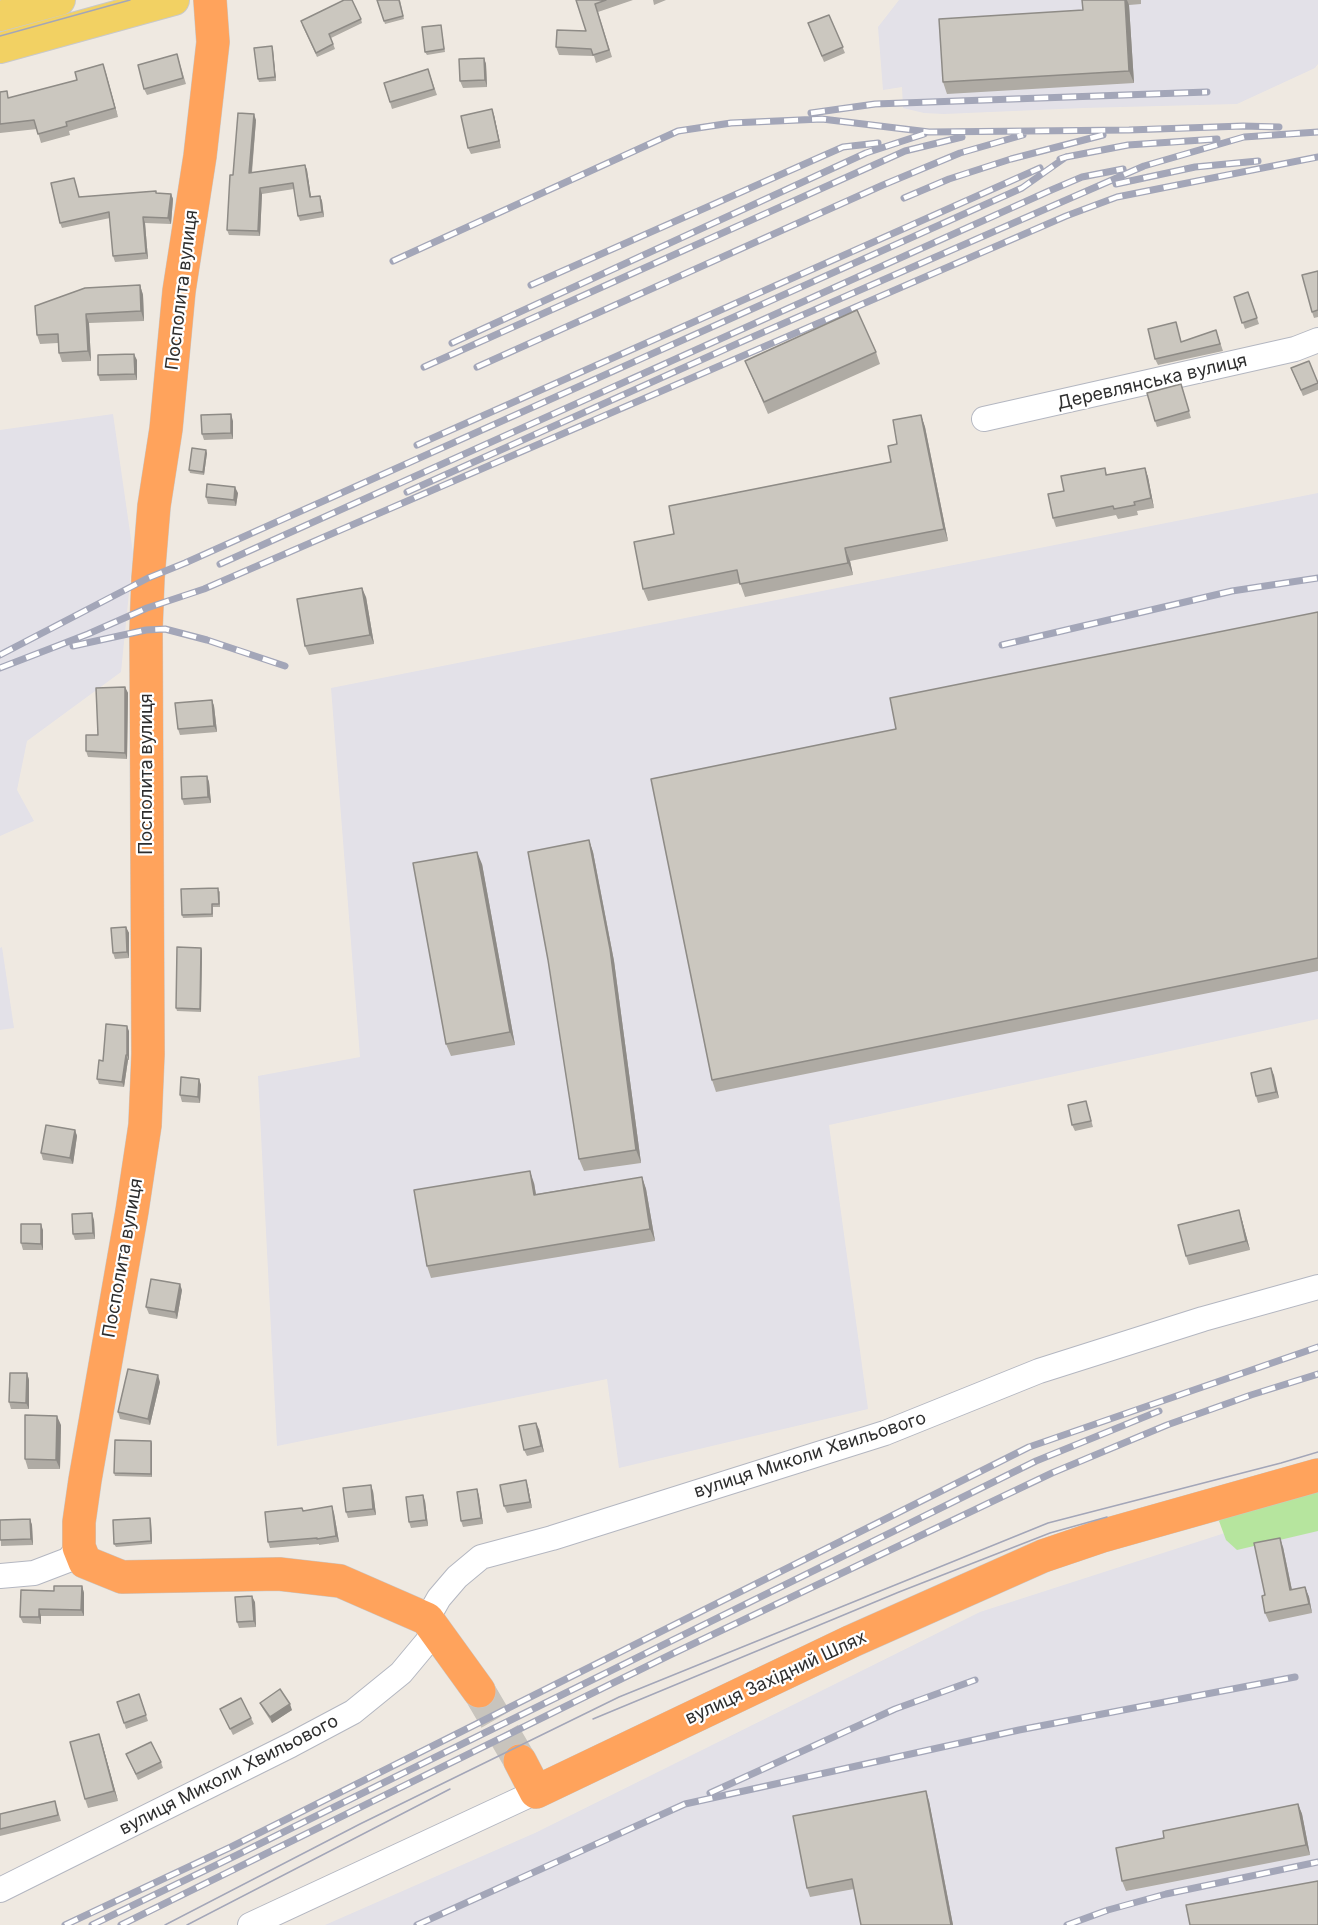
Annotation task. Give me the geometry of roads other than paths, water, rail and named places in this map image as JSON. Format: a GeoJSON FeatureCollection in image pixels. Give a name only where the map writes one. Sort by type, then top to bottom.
{"type":"FeatureCollection","features":[{"type":"Feature","properties":{"kind":"highway","name":"Посполита вулиця"},"geometry":{"type":"LineString","coordinates":[[79,1547],[85,1480],[145,1125],[148,1054],[147,588],[154,506],[166,429],[179,291],[200,156],[213,42],[210,0]]}},
{"type":"Feature","properties":{"kind":"highway","name":"вулиця Західний Шлях"},"geometry":{"type":"LineString","coordinates":[[536,1792],[852,1641],[1043,1556],[1102,1536],[1318,1475]]}},
{"type":"Feature","properties":{"kind":"highway"},"geometry":{"type":"LineString","coordinates":[[79,1547],[85,1562],[122,1577],[279,1574],[340,1581],[431,1625],[479,1691]]}},
{"type":"Feature","properties":{"kind":"highway"},"geometry":{"type":"LineString","coordinates":[[520,1761],[536,1792]]}},
{"type":"Feature","properties":{"kind":"main road"},"geometry":{"type":"LineString","coordinates":[[0,16],[60,0]]}},
{"type":"Feature","properties":{"kind":"main road"},"geometry":{"type":"LineString","coordinates":[[0,48],[174,0]]}},
{"type":"Feature","properties":{"kind":"street","name":"Деревлянська вулиця"},"geometry":{"type":"LineString","coordinates":[[984,419],[1294,349],[1318,340]]}},
{"type":"Feature","properties":{"kind":"street","name":"вулиця Миколи Хвильового"},"geometry":{"type":"LineString","coordinates":[[0,1890],[353,1712],[401,1673],[431,1625],[439,1598],[457,1577],[481,1557],[552,1538],[885,1433],[1039,1371],[1203,1319],[1318,1287]]}},
{"type":"Feature","properties":{"kind":"street"},"geometry":{"type":"LineString","coordinates":[[0,1576],[34,1573],[68,1560],[79,1547]]}},
{"type":"Feature","properties":{"kind":"street","name":"вулиця Західний Шлях"},"geometry":{"type":"LineString","coordinates":[[250,1925],[536,1792]]}},
{"type":"Feature","properties":{"kind":"tunnel"},"geometry":{"type":"LineString","coordinates":[[479,1691],[520,1761]]}},
{"type":"Feature","properties":{"kind":"tram line"},"geometry":{"type":"LineString","coordinates":[[0,36],[130,0]]}},
{"type":"Feature","properties":{"kind":"tram line"},"geometry":{"type":"LineString","coordinates":[[165,1925],[360,1824],[619,1697],[1048,1523],[1318,1452]]}},
{"type":"Feature","properties":{"kind":"tram line"},"geometry":{"type":"LineString","coordinates":[[593,1719],[899,1592],[1050,1533],[1107,1517]]}},
{"type":"Feature","properties":{"kind":"tram line"},"geometry":{"type":"LineString","coordinates":[[187,1925],[450,1789]]}},
{"type":"Feature","properties":{"kind":"railway"},"geometry":{"type":"LineString","coordinates":[[811,113],[875,104],[1207,92]]}},
{"type":"Feature","properties":{"kind":"railway"},"geometry":{"type":"LineString","coordinates":[[393,261],[678,131],[731,123],[822,119],[929,132],[1279,127]]}},
{"type":"Feature","properties":{"kind":"railway"},"geometry":{"type":"LineString","coordinates":[[407,492],[741,342],[1144,166],[1244,137],[1318,132]]}},
{"type":"Feature","properties":{"kind":"railway"},"geometry":{"type":"LineString","coordinates":[[452,343],[866,153],[924,134]]}},
{"type":"Feature","properties":{"kind":"railway"},"geometry":{"type":"LineString","coordinates":[[477,367],[883,185],[960,153],[1023,135]]}},
{"type":"Feature","properties":{"kind":"railway"},"geometry":{"type":"LineString","coordinates":[[904,198],[949,179],[1011,159],[1103,135]]}},
{"type":"Feature","properties":{"kind":"railway"},"geometry":{"type":"LineString","coordinates":[[424,367],[905,151],[962,137]]}},
{"type":"Feature","properties":{"kind":"railway"},"geometry":{"type":"LineString","coordinates":[[1060,159],[1128,145],[1217,139]]}},
{"type":"Feature","properties":{"kind":"railway"},"geometry":{"type":"LineString","coordinates":[[531,285],[843,147],[878,143]]}},
{"type":"Feature","properties":{"kind":"railway"},"geometry":{"type":"LineString","coordinates":[[0,655],[148,578],[1022,188],[1066,157]]}},
{"type":"Feature","properties":{"kind":"railway"},"geometry":{"type":"LineString","coordinates":[[0,668],[147,608],[204,589],[1066,216],[1117,197],[1318,157]]}},
{"type":"Feature","properties":{"kind":"railway"},"geometry":{"type":"LineString","coordinates":[[1116,184],[1195,167],[1258,161]]}},
{"type":"Feature","properties":{"kind":"railway"},"geometry":{"type":"LineString","coordinates":[[417,445],[1040,168]]}},
{"type":"Feature","properties":{"kind":"railway"},"geometry":{"type":"LineString","coordinates":[[220,564],[1049,191],[1082,177],[1123,169]]}},
{"type":"Feature","properties":{"kind":"railway"},"geometry":{"type":"LineString","coordinates":[[1002,645],[1232,591],[1318,578]]}},
{"type":"Feature","properties":{"kind":"railway"},"geometry":{"type":"LineString","coordinates":[[73,646],[146,630],[165,629],[207,640],[285,666]]}},
{"type":"Feature","properties":{"kind":"railway"},"geometry":{"type":"LineString","coordinates":[[65,1925],[231,1847],[1029,1447],[1318,1347]]}},
{"type":"Feature","properties":{"kind":"railway"},"geometry":{"type":"LineString","coordinates":[[121,1925],[674,1653],[1052,1473],[1167,1425],[1318,1374]]}},
{"type":"Feature","properties":{"kind":"railway"},"geometry":{"type":"LineString","coordinates":[[92,1925],[1036,1461],[1159,1411]]}},
{"type":"Feature","properties":{"kind":"railway"},"geometry":{"type":"LineString","coordinates":[[417,1925],[685,1804],[1019,1730],[1295,1677]]}},
{"type":"Feature","properties":{"kind":"railway"},"geometry":{"type":"LineString","coordinates":[[710,1793],[895,1709],[975,1680]]}},
{"type":"Feature","properties":{"kind":"railway"},"geometry":{"type":"LineString","coordinates":[[1067,1925],[1108,1910],[1166,1894],[1318,1862]]}}]}
